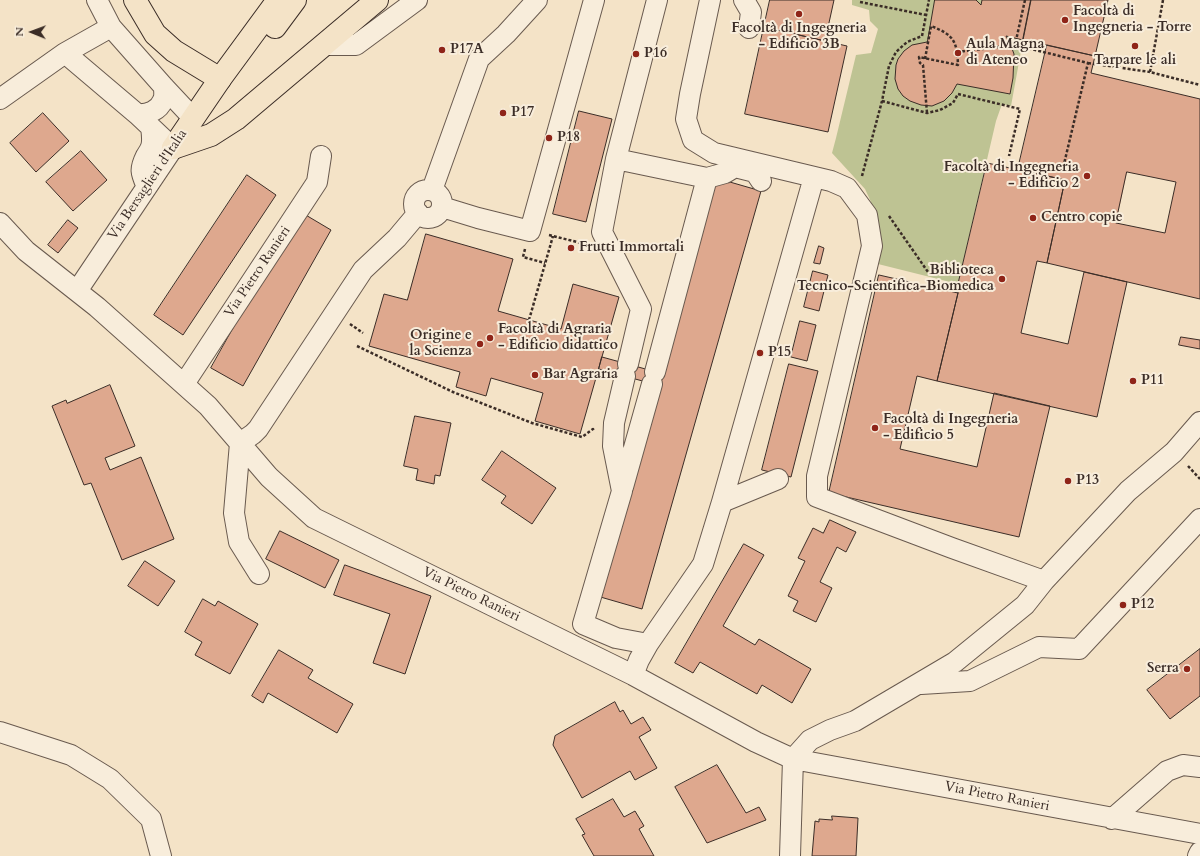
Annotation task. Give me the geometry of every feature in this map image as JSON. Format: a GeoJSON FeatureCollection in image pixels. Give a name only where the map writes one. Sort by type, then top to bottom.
{"type":"FeatureCollection","features":[{"type":"Feature","properties":{"kind":"main road"},"geometry":{"type":"LineString","coordinates":[[135,0],[155,34],[174,51],[220,79]]}},
{"type":"Feature","properties":{"kind":"main road","name":"Via Bersaglieri d'Italia"},"geometry":{"type":"LineString","coordinates":[[173,148],[220,79],[278,0]]}},
{"type":"Feature","properties":{"kind":"main road","name":"Via Bersaglieri d'Italia"},"geometry":{"type":"LineString","coordinates":[[220,79],[235,73],[255,54],[295,0]]}},
{"type":"Feature","properties":{"kind":"main road"},"geometry":{"type":"LineString","coordinates":[[173,148],[211,136],[236,119],[377,0]]}},
{"type":"Feature","properties":{"kind":"street"},"geometry":{"type":"LineString","coordinates":[[97,0],[111,27],[193,118]]}},
{"type":"Feature","properties":{"kind":"street"},"geometry":{"type":"LineString","coordinates":[[323,45],[356,45],[417,0]]}},
{"type":"Feature","properties":{"kind":"street"},"geometry":{"type":"LineString","coordinates":[[437,198],[479,59],[506,34],[537,0]]}},
{"type":"Feature","properties":{"kind":"street"},"geometry":{"type":"LineString","coordinates":[[259,574],[239,542],[234,512],[246,438],[256,426],[360,268],[397,238],[418,213],[414,202],[420,193],[425,190],[437,198],[478,218],[530,231],[594,0]]}},
{"type":"Feature","properties":{"kind":"street"},"geometry":{"type":"LineString","coordinates":[[622,491],[613,446],[614,423],[640,309],[602,232],[616,159],[657,0]]}},
{"type":"Feature","properties":{"kind":"street"},"geometry":{"type":"LineString","coordinates":[[710,0],[686,118],[693,140],[714,154],[768,165],[831,181],[847,188],[867,215],[872,246],[817,476],[817,497],[1044,581]]}},
{"type":"Feature","properties":{"kind":"street"},"geometry":{"type":"LineString","coordinates":[[744,0],[751,12],[749,28]]}},
{"type":"Feature","properties":{"kind":"street"},"geometry":{"type":"LineString","coordinates":[[0,98],[65,53],[111,27]]}},
{"type":"Feature","properties":{"kind":"street"},"geometry":{"type":"LineString","coordinates":[[65,53],[137,114],[173,148]]}},
{"type":"Feature","properties":{"kind":"street"},"geometry":{"type":"LineString","coordinates":[[137,114],[145,114],[158,107],[164,99],[164,87]]}},
{"type":"Feature","properties":{"kind":"street"},"geometry":{"type":"LineString","coordinates":[[147,187],[142,171],[142,165],[151,147],[151,127]]}},
{"type":"Feature","properties":{"kind":"street","name":"Via Bersaglieri d'Italia"},"geometry":{"type":"LineString","coordinates":[[77,291],[173,148]]}},
{"type":"Feature","properties":{"kind":"street","name":"Via Pietro Ranieri"},"geometry":{"type":"LineString","coordinates":[[184,384],[318,182],[321,156]]}},
{"type":"Feature","properties":{"kind":"street"},"geometry":{"type":"LineString","coordinates":[[616,159],[707,178],[726,173],[735,167],[755,172],[761,181]]}},
{"type":"Feature","properties":{"kind":"street"},"geometry":{"type":"LineString","coordinates":[[633,675],[648,644],[703,564],[814,177]]}},
{"type":"Feature","properties":{"kind":"street"},"geometry":{"type":"LineString","coordinates":[[648,644],[616,638],[583,624],[654,378],[707,178]]}},
{"type":"Feature","properties":{"kind":"street","name":"Via Pietro Ranieri"},"geometry":{"type":"LineString","coordinates":[[0,223],[26,251],[97,307],[246,438],[268,477],[314,518],[633,675],[756,742],[794,759],[1112,819],[1200,834]]}},
{"type":"Feature","properties":{"kind":"street"},"geometry":{"type":"LineString","coordinates":[[790,856],[794,759],[810,740],[830,730],[855,721],[955,662],[1025,605],[1044,581],[1128,491],[1174,452],[1200,422]]}},
{"type":"Feature","properties":{"kind":"street"},"geometry":{"type":"LineString","coordinates":[[722,502],[778,479]]}},
{"type":"Feature","properties":{"kind":"street"},"geometry":{"type":"LineString","coordinates":[[918,684],[970,681],[1039,647],[1079,649],[1200,519]]}},
{"type":"Feature","properties":{"kind":"street"},"geometry":{"type":"LineString","coordinates":[[977,644],[986,663],[995,669]]}},
{"type":"Feature","properties":{"kind":"street"},"geometry":{"type":"LineString","coordinates":[[830,730],[850,711],[949,652],[977,644]]}},
{"type":"Feature","properties":{"kind":"street"},"geometry":{"type":"LineString","coordinates":[[0,732],[71,755],[110,779],[151,819],[161,856]]}},
{"type":"Feature","properties":{"kind":"street"},"geometry":{"type":"LineString","coordinates":[[1112,819],[1167,771],[1183,765],[1200,767]]}},
{"type":"Feature","properties":{"kind":"street"},"geometry":{"type":"LineString","coordinates":[[1198,856],[1200,852]]}},
{"type":"Feature","properties":{"kind":"path"},"geometry":{"type":"LineString","coordinates":[[861,178],[890,66],[896,52],[907,42],[922,36],[929,0]]}},
{"type":"Feature","properties":{"kind":"path"},"geometry":{"type":"LineString","coordinates":[[1015,45],[1025,0]]}},
{"type":"Feature","properties":{"kind":"path"},"geometry":{"type":"LineString","coordinates":[[1150,72],[1163,0]]}},
{"type":"Feature","properties":{"kind":"path"},"geometry":{"type":"LineString","coordinates":[[860,2],[926,15]]}},
{"type":"Feature","properties":{"kind":"path"},"geometry":{"type":"LineString","coordinates":[[925,58],[931,26],[944,31],[953,40],[957,52],[958,65],[919,57],[920,63],[923,65],[927,114]]}},
{"type":"Feature","properties":{"kind":"path"},"geometry":{"type":"LineString","coordinates":[[957,52],[1015,45],[1088,63],[1150,72],[1200,85]]}},
{"type":"Feature","properties":{"kind":"path"},"geometry":{"type":"LineString","coordinates":[[1064,164],[1088,63]]}},
{"type":"Feature","properties":{"kind":"path"},"geometry":{"type":"LineString","coordinates":[[882,101],[927,114],[940,110],[953,103],[958,94],[1020,109],[1009,156]]}},
{"type":"Feature","properties":{"kind":"path"},"geometry":{"type":"LineString","coordinates":[[888,215],[928,272]]}},
{"type":"Feature","properties":{"kind":"path"},"geometry":{"type":"LineString","coordinates":[[529,320],[553,236],[590,245],[602,232]]}},
{"type":"Feature","properties":{"kind":"path"},"geometry":{"type":"LineString","coordinates":[[523,257],[545,263]]}},
{"type":"Feature","properties":{"kind":"path"},"geometry":{"type":"LineString","coordinates":[[352,326],[363,333]]}},
{"type":"Feature","properties":{"kind":"path"},"geometry":{"type":"LineString","coordinates":[[357,346],[453,392],[532,423],[582,437],[593,429]]}},
{"type":"Feature","properties":{"kind":"green space"},"geometry":{"type":"Polygon","coordinates":[[[852,0],[1031,0],[1011,106],[1002,104],[996,121],[958,284],[874,263],[871,202],[865,189],[832,153],[856,55],[871,53],[878,29],[870,21],[869,10],[852,5],[852,0]]]}},
{"type":"Feature","properties":{"kind":"building","name":"Facoltà di Ingegneria - Edificio 3B"},"geometry":{"type":"Polygon","coordinates":[[[770,0],[834,0],[825,41],[764,27],[770,0]]]}},
{"type":"Feature","properties":{"kind":"building","name":"Aula Magna di Ateneo"},"geometry":{"type":"Polygon","coordinates":[[[935,0],[976,0],[981,5],[982,0],[1031,0],[1023,40],[1006,36],[1014,54],[1013,78],[1010,94],[957,84],[952,93],[944,101],[932,106],[921,105],[910,101],[903,96],[898,89],[895,79],[898,59],[904,51],[912,45],[927,42],[935,0]]]}},
{"type":"Feature","properties":{"kind":"building","name":"Facoltà di Ingegneria - Torre"},"geometry":{"type":"Polygon","coordinates":[[[1031,0],[1108,0],[1095,56],[1023,40],[1031,0]]]}},
{"type":"Feature","properties":{"kind":"building"},"geometry":{"type":"Polygon","coordinates":[[[764,27],[847,46],[828,132],[745,114],[764,27]]]}},
{"type":"Feature","properties":{"kind":"building","name":"Facoltà di Ingegneria - Edificio 2"},"geometry":{"type":"Polygon","coordinates":[[[1047,45],[1095,56],[1091,73],[1200,99],[1200,299],[1047,263],[1065,180],[1018,169],[1047,45]],[[1127,172],[1116,223],[1165,233],[1176,182],[1127,172]]]}},
{"type":"Feature","properties":{"kind":"building"},"geometry":{"type":"Polygon","coordinates":[[[579,111],[612,119],[586,222],[553,214],[579,111]]]}},
{"type":"Feature","properties":{"kind":"building"},"geometry":{"type":"Polygon","coordinates":[[[43,113],[69,141],[36,172],[10,143],[43,113]]]}},
{"type":"Feature","properties":{"kind":"building"},"geometry":{"type":"Polygon","coordinates":[[[81,151],[107,180],[73,211],[46,182],[81,151]]]}},
{"type":"Feature","properties":{"kind":"building"},"geometry":{"type":"Polygon","coordinates":[[[987,163],[1065,180],[1047,263],[1037,261],[1021,333],[1068,344],[1084,272],[1127,282],[1097,417],[937,381],[958,293],[958,284],[987,163]]]}},
{"type":"Feature","properties":{"kind":"building"},"geometry":{"type":"Polygon","coordinates":[[[247,175],[276,195],[183,335],[154,315],[247,175]]]}},
{"type":"Feature","properties":{"kind":"building"},"geometry":{"type":"Polygon","coordinates":[[[716,178],[761,191],[642,609],[597,596],[716,178]]]}},
{"type":"Feature","properties":{"kind":"building"},"geometry":{"type":"Polygon","coordinates":[[[299,211],[331,230],[243,386],[211,368],[299,211]]]}},
{"type":"Feature","properties":{"kind":"building"},"geometry":{"type":"Polygon","coordinates":[[[68,220],[78,228],[58,253],[48,245],[68,220]]]}},
{"type":"Feature","properties":{"kind":"building","name":"Facoltà di Agraria - Edificio didattico"},"geometry":{"type":"Polygon","coordinates":[[[426,234],[513,259],[498,311],[561,329],[573,284],[619,297],[580,434],[535,421],[543,393],[491,378],[486,396],[456,387],[460,372],[369,346],[384,294],[407,300],[426,234]]]}},
{"type":"Feature","properties":{"kind":"building"},"geometry":{"type":"Polygon","coordinates":[[[819,246],[824,248],[820,264],[814,263],[819,246]]]}},
{"type":"Feature","properties":{"kind":"building"},"geometry":{"type":"Polygon","coordinates":[[[813,271],[828,275],[819,311],[804,307],[813,271]]]}},
{"type":"Feature","properties":{"kind":"building","name":"Facoltà di Ingegneria - Edificio 5"},"geometry":{"type":"Polygon","coordinates":[[[879,275],[958,293],[937,381],[917,376],[900,449],[977,467],[994,393],[1050,406],[1019,537],[829,493],[879,275]]]}},
{"type":"Feature","properties":{"kind":"building"},"geometry":{"type":"Polygon","coordinates":[[[800,321],[816,325],[807,361],[791,357],[800,321]]]}},
{"type":"Feature","properties":{"kind":"building"},"geometry":{"type":"Polygon","coordinates":[[[1181,337],[1200,340],[1200,349],[1179,345],[1181,337]]]}},
{"type":"Feature","properties":{"kind":"building"},"geometry":{"type":"Polygon","coordinates":[[[602,357],[660,373],[657,385],[599,369],[602,357]]]}},
{"type":"Feature","properties":{"kind":"building"},"geometry":{"type":"Polygon","coordinates":[[[789,364],[818,371],[791,477],[762,470],[789,364]]]}},
{"type":"Feature","properties":{"kind":"building"},"geometry":{"type":"Polygon","coordinates":[[[110,385],[135,446],[105,458],[110,470],[141,457],[174,539],[122,560],[91,483],[84,485],[52,406],[66,400],[67,403],[110,385]]]}},
{"type":"Feature","properties":{"kind":"building"},"geometry":{"type":"Polygon","coordinates":[[[415,416],[451,423],[440,476],[435,475],[434,484],[416,480],[418,469],[404,466],[415,416]]]}},
{"type":"Feature","properties":{"kind":"building"},"geometry":{"type":"Polygon","coordinates":[[[502,451],[556,488],[532,524],[501,503],[506,496],[482,480],[502,451]]]}},
{"type":"Feature","properties":{"kind":"building"},"geometry":{"type":"Polygon","coordinates":[[[830,520],[856,532],[846,552],[837,547],[820,582],[832,588],[816,622],[793,611],[798,601],[788,596],[805,561],[798,558],[813,528],[823,533],[830,520]]]}},
{"type":"Feature","properties":{"kind":"building"},"geometry":{"type":"Polygon","coordinates":[[[280,531],[339,560],[325,588],[266,559],[280,531]]]}},
{"type":"Feature","properties":{"kind":"building"},"geometry":{"type":"Polygon","coordinates":[[[744,544],[764,555],[723,626],[755,645],[759,639],[811,669],[792,703],[762,685],[757,694],[700,662],[693,673],[675,663],[744,544]]]}},
{"type":"Feature","properties":{"kind":"building"},"geometry":{"type":"Polygon","coordinates":[[[145,561],[175,581],[158,606],[128,586],[145,561]]]}},
{"type":"Feature","properties":{"kind":"building"},"geometry":{"type":"Polygon","coordinates":[[[345,565],[431,596],[405,674],[373,663],[390,614],[334,595],[345,565]]]}},
{"type":"Feature","properties":{"kind":"building"},"geometry":{"type":"Polygon","coordinates":[[[203,599],[215,606],[218,601],[258,624],[230,674],[195,655],[202,642],[185,632],[203,599]]]}},
{"type":"Feature","properties":{"kind":"building","name":"Serra"},"geometry":{"type":"Polygon","coordinates":[[[1200,649],[1200,696],[1170,719],[1147,690],[1200,649]]]}},
{"type":"Feature","properties":{"kind":"building"},"geometry":{"type":"Polygon","coordinates":[[[279,650],[313,670],[308,678],[353,704],[337,733],[268,693],[263,703],[252,696],[279,650]]]}},
{"type":"Feature","properties":{"kind":"building"},"geometry":{"type":"Polygon","coordinates":[[[615,702],[620,712],[623,710],[631,724],[643,717],[651,730],[639,737],[657,768],[635,780],[630,771],[582,798],[553,745],[555,736],[615,702]]]}},
{"type":"Feature","properties":{"kind":"building"},"geometry":{"type":"Polygon","coordinates":[[[717,765],[746,813],[759,807],[766,820],[707,843],[675,787],[717,765]]]}},
{"type":"Feature","properties":{"kind":"building"},"geometry":{"type":"Polygon","coordinates":[[[613,799],[624,817],[635,811],[644,826],[639,829],[654,856],[594,856],[582,835],[585,834],[576,819],[613,799]]]}},
{"type":"Feature","properties":{"kind":"building"},"geometry":{"type":"Polygon","coordinates":[[[832,816],[858,818],[856,856],[812,856],[815,821],[819,822],[819,819],[832,820],[832,816]]]}},
{"type":"Feature","properties":{"kind":"place","name":"Facoltà di Ingegneria - Edificio 3B"},"geometry":{"type":"Point","coordinates":[799,14]}},
{"type":"Feature","properties":{"kind":"place","name":"Facoltà di Ingegneria - Torre"},"geometry":{"type":"Point","coordinates":[1065,20]}},
{"type":"Feature","properties":{"kind":"place","name":"Tarpare le ali"},"geometry":{"type":"Point","coordinates":[1135,46]}},
{"type":"Feature","properties":{"kind":"place","name":"P17A"},"geometry":{"type":"Point","coordinates":[442,50]}},
{"type":"Feature","properties":{"kind":"place","name":"Aula Magna di Ateneo"},"geometry":{"type":"Point","coordinates":[958,53]}},
{"type":"Feature","properties":{"kind":"place","name":"P16"},"geometry":{"type":"Point","coordinates":[636,54]}},
{"type":"Feature","properties":{"kind":"place","name":"P17"},"geometry":{"type":"Point","coordinates":[503,113]}},
{"type":"Feature","properties":{"kind":"place","name":"P18"},"geometry":{"type":"Point","coordinates":[549,138]}},
{"type":"Feature","properties":{"kind":"place","name":"Facoltà di Ingegneria - Edificio 2"},"geometry":{"type":"Point","coordinates":[1087,176]}},
{"type":"Feature","properties":{"kind":"place","name":"Centro copie"},"geometry":{"type":"Point","coordinates":[1033,218]}},
{"type":"Feature","properties":{"kind":"place","name":"Frutti Immortali"},"geometry":{"type":"Point","coordinates":[571,248]}},
{"type":"Feature","properties":{"kind":"place","name":"Biblioteca Tecnico-Scientifica-Biomedica"},"geometry":{"type":"Point","coordinates":[1002,279]}},
{"type":"Feature","properties":{"kind":"place","name":"Facoltà di Agraria - Edificio didattico"},"geometry":{"type":"Point","coordinates":[490,338]}},
{"type":"Feature","properties":{"kind":"place","name":"Origine e la Scienza"},"geometry":{"type":"Point","coordinates":[480,344]}},
{"type":"Feature","properties":{"kind":"place","name":"P15"},"geometry":{"type":"Point","coordinates":[760,353]}},
{"type":"Feature","properties":{"kind":"place","name":"Bar Agraria"},"geometry":{"type":"Point","coordinates":[535,375]}},
{"type":"Feature","properties":{"kind":"place","name":"P11"},"geometry":{"type":"Point","coordinates":[1133,381]}},
{"type":"Feature","properties":{"kind":"place","name":"Facoltà di Ingegneria - Edificio 5"},"geometry":{"type":"Point","coordinates":[875,428]}},
{"type":"Feature","properties":{"kind":"place","name":"P13"},"geometry":{"type":"Point","coordinates":[1068,481]}},
{"type":"Feature","properties":{"kind":"place","name":"P12"},"geometry":{"type":"Point","coordinates":[1123,605]}},
{"type":"Feature","properties":{"kind":"place","name":"Serra"},"geometry":{"type":"Point","coordinates":[1187,669]}}]}
